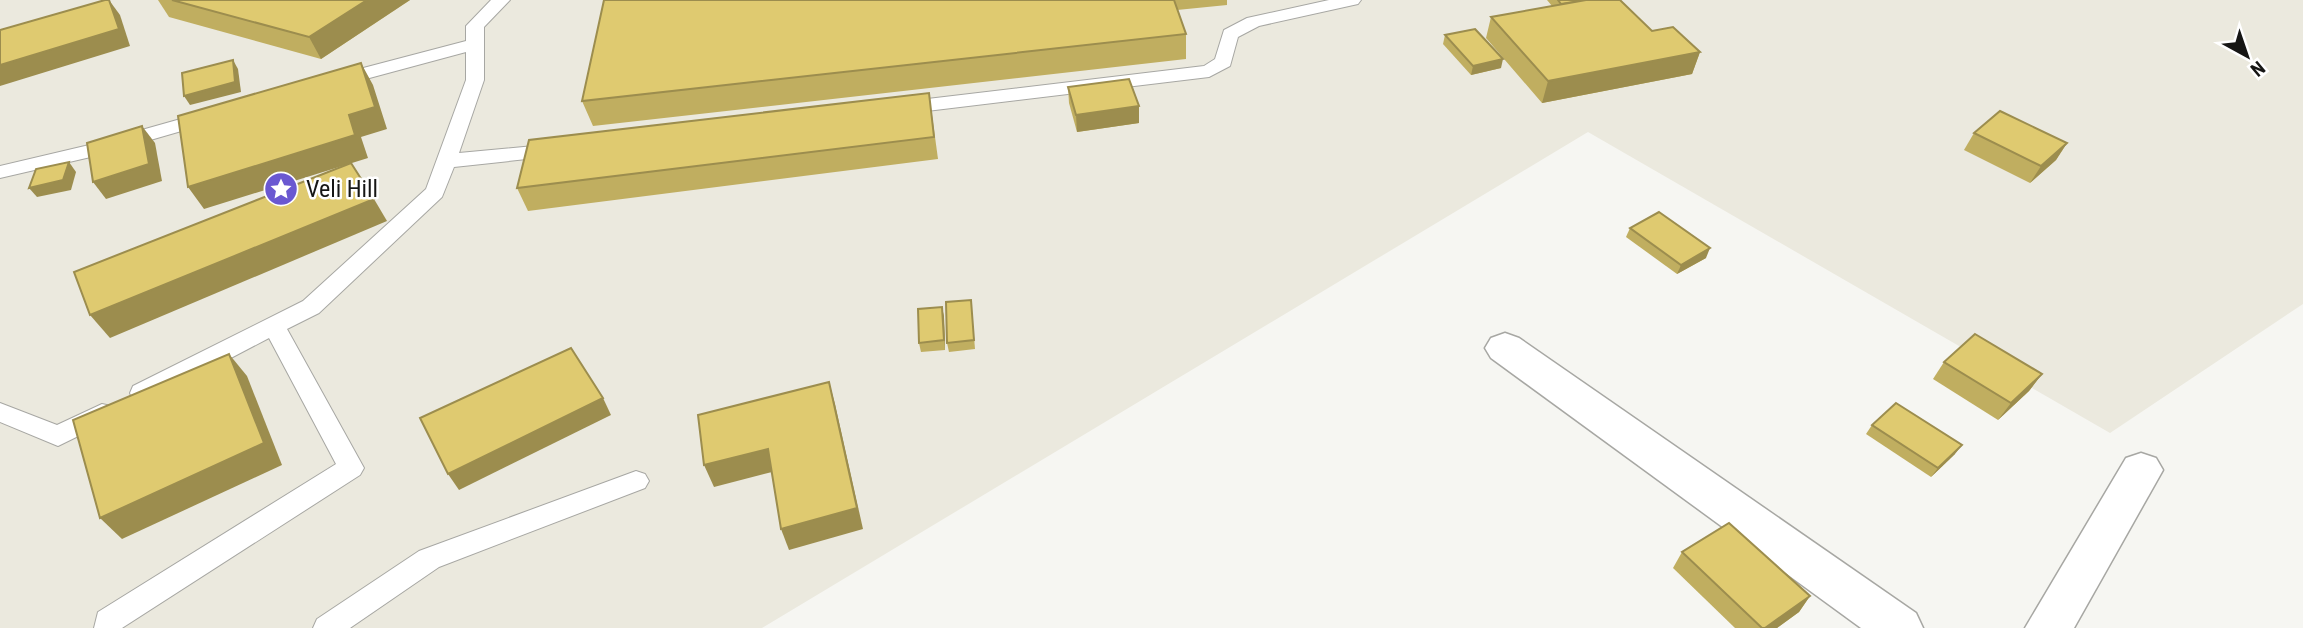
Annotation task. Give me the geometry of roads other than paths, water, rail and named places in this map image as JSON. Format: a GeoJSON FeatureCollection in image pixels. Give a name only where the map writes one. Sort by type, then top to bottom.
{"type":"FeatureCollection","features":[{"type":"Feature","properties":{"kind":"street"},"geometry":{"type":"LineString","coordinates":[[1505,348],[1899,628]]}},
{"type":"Feature","properties":{"kind":"street"},"geometry":{"type":"LineString","coordinates":[[2049,628],[2141,470]]}},
{"type":"Feature","properties":{"kind":"lane"},"geometry":{"type":"LineString","coordinates":[[0,412],[58,436],[311,307],[435,192],[475,80],[475,26],[501,0]]}},
{"type":"Feature","properties":{"kind":"lane"},"geometry":{"type":"LineString","coordinates":[[880,111],[1209,71],[1224,62],[1230,34],[1254,22],[1352,0]]}},
{"type":"Feature","properties":{"kind":"lane"},"geometry":{"type":"LineString","coordinates":[[319,85],[475,44]]}},
{"type":"Feature","properties":{"kind":"lane"},"geometry":{"type":"LineString","coordinates":[[0,172],[88,152],[229,111]]}},
{"type":"Feature","properties":{"kind":"lane"},"geometry":{"type":"LineString","coordinates":[[446,161],[578,147]]}},
{"type":"Feature","properties":{"kind":"lane"},"geometry":{"type":"LineString","coordinates":[[108,628],[108,621],[351,468],[274,326]]}},
{"type":"Feature","properties":{"kind":"lane"},"geometry":{"type":"LineString","coordinates":[[327,628],[429,559],[636,481]]}},
{"type":"Feature","properties":{"kind":"place","name":"Veli Hill"},"geometry":{"type":"Point","coordinates":[281,189]}}]}
